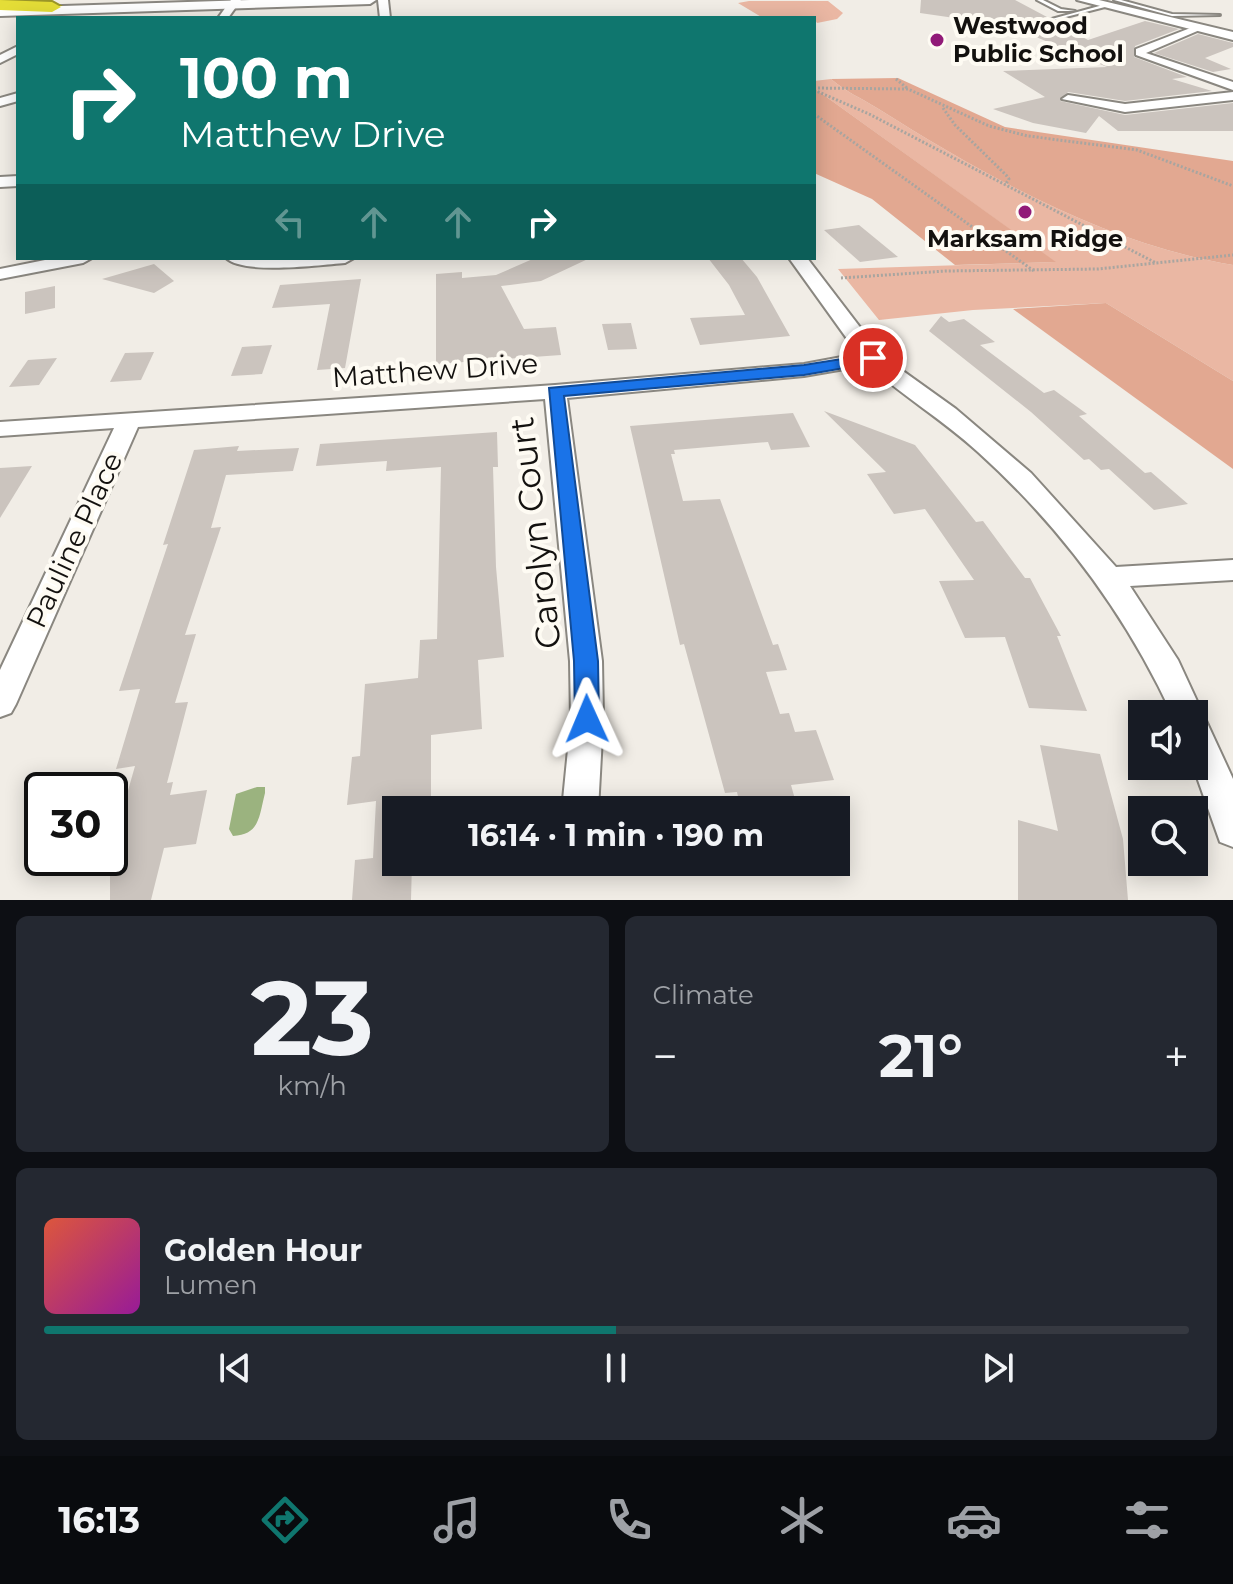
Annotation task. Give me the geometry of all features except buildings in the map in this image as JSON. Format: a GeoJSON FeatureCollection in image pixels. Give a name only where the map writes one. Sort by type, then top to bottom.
{"type":"FeatureCollection","features":[{"type":"Feature","properties":{"kind":"highway"},"geometry":{"type":"LineString","coordinates":[[0,10],[49,9]]}},
{"type":"Feature","properties":{"kind":"main road"},"geometry":{"type":"LineString","coordinates":[[49,9],[370,0]]}},
{"type":"Feature","properties":{"kind":"main road"},"geometry":{"type":"LineString","coordinates":[[1080,6],[1110,3],[1197,29],[1233,36]]}},
{"type":"Feature","properties":{"kind":"street"},"geometry":{"type":"LineString","coordinates":[[1197,29],[1140,51],[1141,55],[1233,86]]}},
{"type":"Feature","properties":{"kind":"street"},"geometry":{"type":"LineString","coordinates":[[1068,99],[1105,107],[1138,108],[1233,96]]}},
{"type":"Feature","properties":{"kind":"street"},"geometry":{"type":"LineString","coordinates":[[0,274],[73,260]]}},
{"type":"Feature","properties":{"kind":"street"},"geometry":{"type":"LineString","coordinates":[[252,260],[308,260]]}},
{"type":"Feature","properties":{"kind":"street"},"geometry":{"type":"LineString","coordinates":[[800,260],[873,358],[948,415],[1033,488],[1112,577],[1182,700]]}},
{"type":"Feature","properties":{"kind":"street","name":"Matthew Drive"},"geometry":{"type":"LineString","coordinates":[[0,429],[555,392],[804,370],[873,358]]}},
{"type":"Feature","properties":{"kind":"street","name":"Carolyn Court"},"geometry":{"type":"LineString","coordinates":[[555,392],[586,661],[587,719],[581,796]]}},
{"type":"Feature","properties":{"kind":"street","name":"Pauline Place"},"geometry":{"type":"LineString","coordinates":[[0,704],[129,420]]}},
{"type":"Feature","properties":{"kind":"street"},"geometry":{"type":"LineString","coordinates":[[1112,577],[1233,570]]}},
{"type":"Feature","properties":{"kind":"street"},"geometry":{"type":"LineString","coordinates":[[1208,762],[1225,801],[1233,830]]}},
{"type":"Feature","properties":{"kind":"lane"},"geometry":{"type":"LineString","coordinates":[[1039,0],[1066,11]]}},
{"type":"Feature","properties":{"kind":"lane"},"geometry":{"type":"LineString","coordinates":[[1110,3],[1172,15],[1218,15]]}},
{"type":"Feature","properties":{"kind":"lane"},"geometry":{"type":"LineString","coordinates":[[1047,11],[1066,11],[1080,6]]}},
{"type":"Feature","properties":{"kind":"lane"},"geometry":{"type":"LineString","coordinates":[[1050,20],[1080,6]]}},
{"type":"Feature","properties":{"kind":"path"},"geometry":{"type":"LineString","coordinates":[[896,79],[908,89],[943,107],[1008,132],[1137,150],[1233,186]]}},
{"type":"Feature","properties":{"kind":"path"},"geometry":{"type":"LineString","coordinates":[[816,89],[908,89]]}},
{"type":"Feature","properties":{"kind":"path"},"geometry":{"type":"LineString","coordinates":[[816,90],[1157,263]]}},
{"type":"Feature","properties":{"kind":"path"},"geometry":{"type":"LineString","coordinates":[[943,107],[947,116],[1006,175],[1009,179],[1004,185]]}},
{"type":"Feature","properties":{"kind":"path"},"geometry":{"type":"LineString","coordinates":[[816,115],[877,160],[954,207],[1034,271]]}},
{"type":"Feature","properties":{"kind":"path"},"geometry":{"type":"LineString","coordinates":[[841,278],[946,271],[1034,271],[1233,255]]}},
{"type":"Feature","properties":{"kind":"shaded area"},"geometry":{"type":"Polygon","coordinates":[[[828,1],[843,13],[837,19],[817,23],[816,16],[760,16],[738,3],[828,1]]]}},
{"type":"Feature","properties":{"kind":"shaded area"},"geometry":{"type":"Polygon","coordinates":[[[898,78],[1005,127],[1233,161],[1233,265],[1139,241],[1048,204],[960,158],[831,79],[898,78]]]}},
{"type":"Feature","properties":{"kind":"shaded area"},"geometry":{"type":"Polygon","coordinates":[[[831,79],[960,158],[1093,224],[1186,255],[1233,265],[1233,381],[1106,303],[973,310],[879,320],[838,269],[1055,262],[816,89],[816,81],[831,79]]]}},
{"type":"Feature","properties":{"kind":"shaded area"},"geometry":{"type":"Polygon","coordinates":[[[816,89],[1056,262],[955,265],[872,199],[816,174],[816,89]]]}},
{"type":"Feature","properties":{"kind":"shaded area"},"geometry":{"type":"Polygon","coordinates":[[[1106,303],[1233,381],[1233,469],[1013,309],[1106,303]]]}},
{"type":"Feature","properties":{"kind":"shaded area"},"geometry":{"type":"Polygon","coordinates":[[[265,787],[265,793],[257,823],[249,832],[233,836],[229,829],[236,794],[265,787]]]}},
{"type":"Feature","properties":{"kind":"place","name":"Westwood Public School"},"geometry":{"type":"Point","coordinates":[937,40]}},
{"type":"Feature","properties":{"kind":"place","name":"Marksam Ridge"},"geometry":{"type":"Point","coordinates":[1025,212]}},
{"type":"Feature","properties":{"kind":"route"},"geometry":{"type":"LineString","coordinates":[[587,719],[586,661],[555,392],[804,370],[873,358]]}}]}
